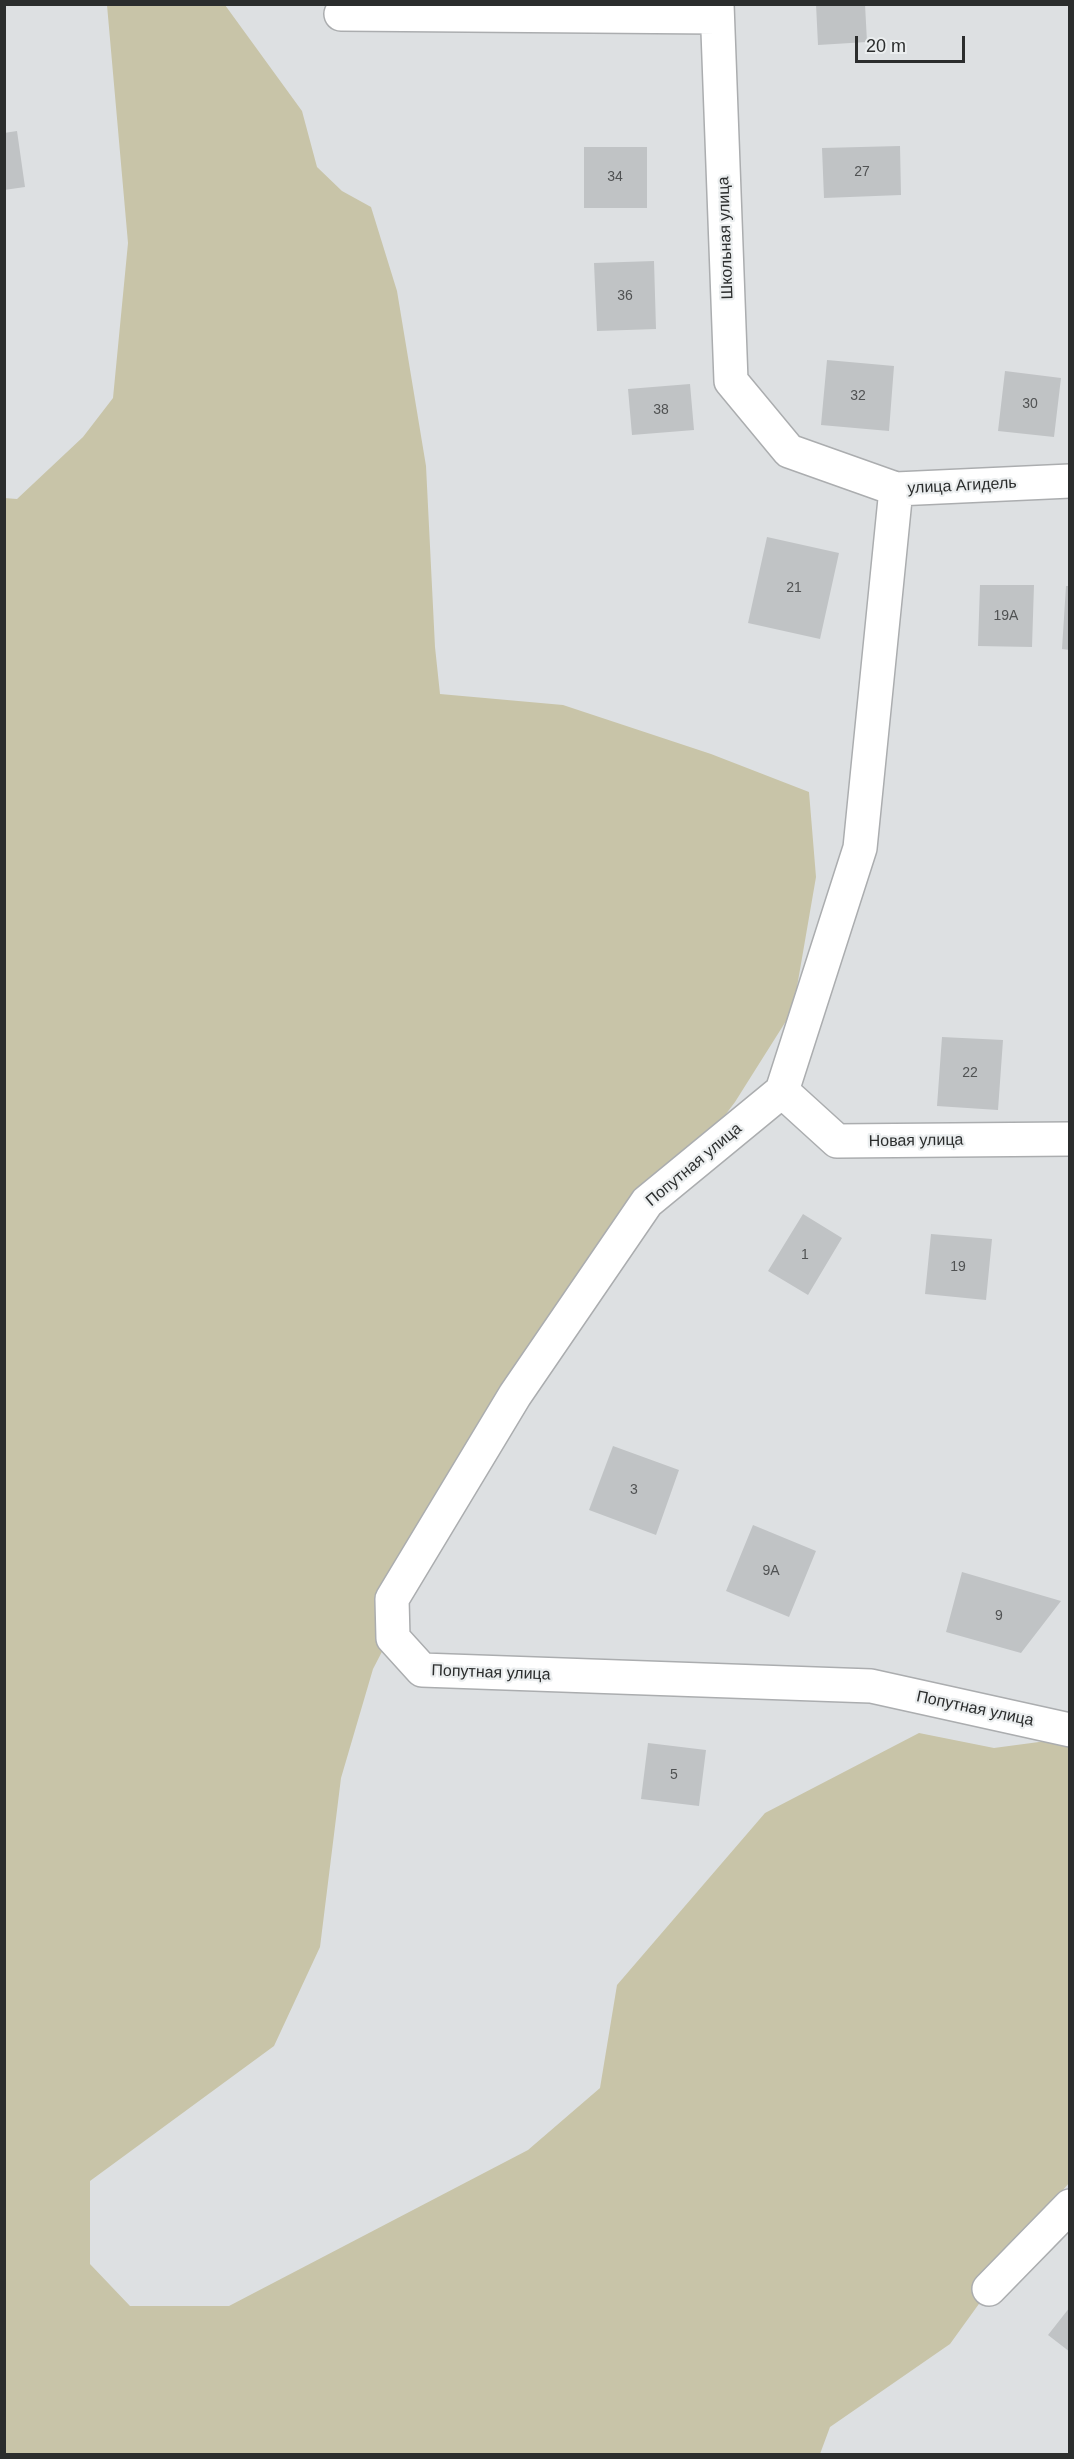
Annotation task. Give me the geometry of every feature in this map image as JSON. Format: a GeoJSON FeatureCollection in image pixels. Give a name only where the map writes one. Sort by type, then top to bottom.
{"type":"FeatureCollection","features":[{"type":"Feature","properties":{"kind":"street"},"geometry":{"type":"LineString","coordinates":[[341,14],[717,11]]}},
{"type":"Feature","properties":{"kind":"street","name":"Школьная улица"},"geometry":{"type":"LineString","coordinates":[[717,11],[731,381],[789,451]]}},
{"type":"Feature","properties":{"kind":"street","name":"улица Агидель"},"geometry":{"type":"LineString","coordinates":[[789,451],[896,489],[1070,481]]}},
{"type":"Feature","properties":{"kind":"street"},"geometry":{"type":"LineString","coordinates":[[782,1091],[860,848],[896,489]]}},
{"type":"Feature","properties":{"kind":"street","name":"Новая улица"},"geometry":{"type":"LineString","coordinates":[[782,1091],[837,1142],[1070,1139]]}},
{"type":"Feature","properties":{"kind":"street","name":"Попутная улица"},"geometry":{"type":"LineString","coordinates":[[782,1091],[647,1202],[515,1395],[392,1599],[393,1638],[422,1670],[871,1686],[1070,1730]]}},
{"type":"Feature","properties":{"kind":"street"},"geometry":{"type":"LineString","coordinates":[[989,2289],[1070,2206]]}},
{"type":"Feature","properties":{"kind":"shaded area"},"geometry":{"type":"Polygon","coordinates":[[[107,5],[225,5],[302,111],[317,167],[342,191],[371,207],[397,291],[426,466],[435,647],[440,694],[563,705],[711,754],[809,792],[816,877],[793,1010],[735,1102],[515,1395],[373,1669],[341,1778],[320,1947],[274,2046],[90,2181],[90,2264],[130,2306],[229,2306],[528,2150],[600,2088],[617,1985],[765,1813],[919,1733],[994,1748],[1069,1738],[1069,2183],[1051,2204],[950,2344],[830,2427],[820,2454],[5,2454],[4,498],[17,499],[83,437],[113,398],[128,243],[107,5]]]}},
{"type":"Feature","properties":{"kind":"building"},"geometry":{"type":"Polygon","coordinates":[[[816,4],[865,4],[867,42],[818,45],[816,4]]]}},
{"type":"Feature","properties":{"kind":"building"},"geometry":{"type":"Polygon","coordinates":[[[17,131],[25,187],[4,190],[4,133],[17,131]]]}},
{"type":"Feature","properties":{"kind":"building"},"geometry":{"type":"Polygon","coordinates":[[[900,146],[901,195],[824,198],[822,148],[900,146]]]}},
{"type":"Feature","properties":{"kind":"building"},"geometry":{"type":"Polygon","coordinates":[[[584,147],[647,147],[647,208],[584,208],[584,147]]]}},
{"type":"Feature","properties":{"kind":"building"},"geometry":{"type":"Polygon","coordinates":[[[654,261],[656,329],[597,331],[594,263],[654,261]]]}},
{"type":"Feature","properties":{"kind":"building"},"geometry":{"type":"Polygon","coordinates":[[[827,360],[894,366],[889,431],[821,425],[827,360]]]}},
{"type":"Feature","properties":{"kind":"building"},"geometry":{"type":"Polygon","coordinates":[[[1005,371],[1061,378],[1054,437],[998,431],[1005,371]]]}},
{"type":"Feature","properties":{"kind":"building"},"geometry":{"type":"Polygon","coordinates":[[[690,384],[694,430],[632,435],[628,389],[690,384]]]}},
{"type":"Feature","properties":{"kind":"building"},"geometry":{"type":"Polygon","coordinates":[[[767,537],[839,553],[820,639],[748,623],[767,537]]]}},
{"type":"Feature","properties":{"kind":"building"},"geometry":{"type":"Polygon","coordinates":[[[980,585],[1034,585],[1032,647],[978,646],[980,585]]]}},
{"type":"Feature","properties":{"kind":"building"},"geometry":{"type":"Polygon","coordinates":[[[1066,586],[1070,586],[1070,650],[1062,649],[1066,586]]]}},
{"type":"Feature","properties":{"kind":"building"},"geometry":{"type":"Polygon","coordinates":[[[942,1037],[1003,1040],[998,1110],[937,1106],[942,1037]]]}},
{"type":"Feature","properties":{"kind":"building"},"geometry":{"type":"Polygon","coordinates":[[[803,1214],[842,1238],[808,1295],[768,1271],[803,1214]]]}},
{"type":"Feature","properties":{"kind":"building"},"geometry":{"type":"Polygon","coordinates":[[[931,1234],[992,1239],[986,1300],[925,1294],[931,1234]]]}},
{"type":"Feature","properties":{"kind":"building"},"geometry":{"type":"Polygon","coordinates":[[[613,1446],[679,1470],[656,1535],[589,1510],[613,1446]]]}},
{"type":"Feature","properties":{"kind":"building"},"geometry":{"type":"Polygon","coordinates":[[[753,1525],[816,1551],[789,1617],[726,1591],[753,1525]]]}},
{"type":"Feature","properties":{"kind":"building"},"geometry":{"type":"Polygon","coordinates":[[[962,1572],[1061,1601],[1021,1653],[946,1632],[962,1572]]]}},
{"type":"Feature","properties":{"kind":"building"},"geometry":{"type":"Polygon","coordinates":[[[648,1743],[706,1750],[699,1806],[641,1799],[648,1743]]]}},
{"type":"Feature","properties":{"kind":"building"},"geometry":{"type":"Polygon","coordinates":[[[1070,2307],[1070,2352],[1048,2335],[1070,2307]]]}}]}
